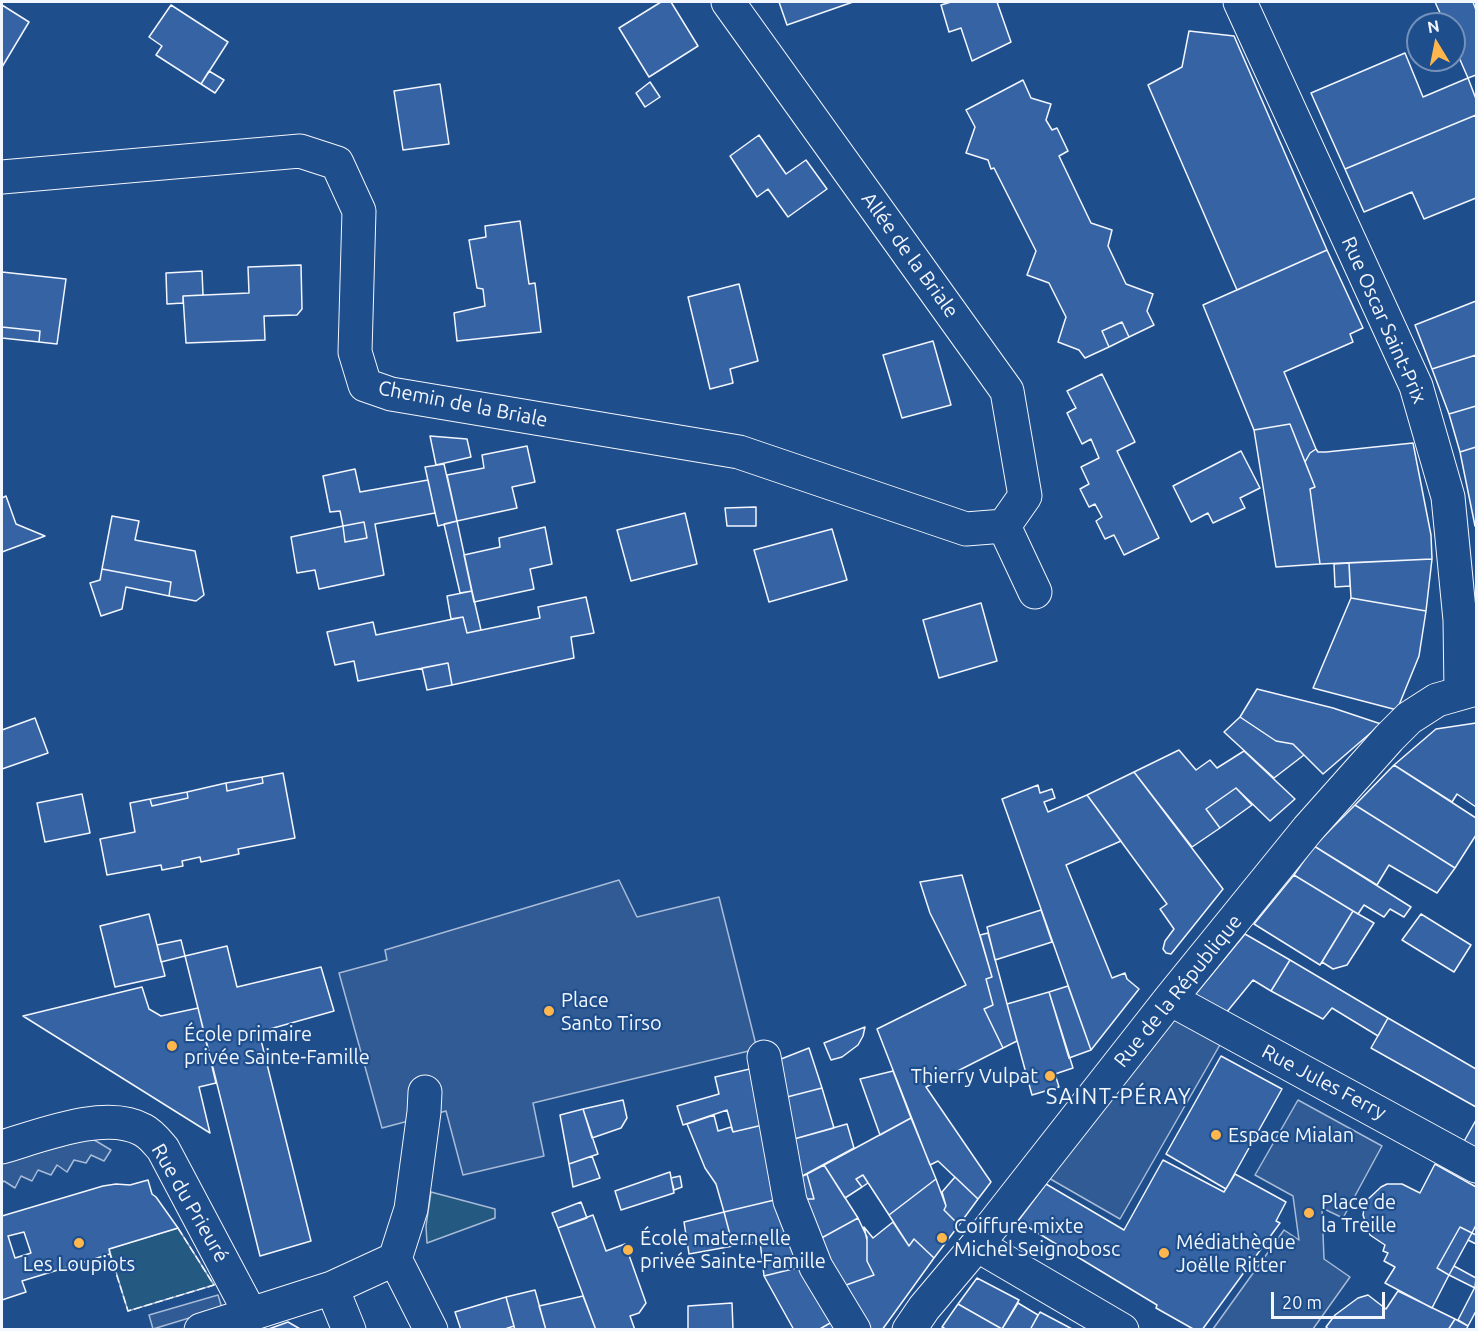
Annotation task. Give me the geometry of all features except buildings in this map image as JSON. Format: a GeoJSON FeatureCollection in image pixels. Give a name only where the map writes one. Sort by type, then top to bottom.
{"type":"FeatureCollection","features":[{"type":"Feature","properties":{"kind":"street","name":"Allée de la Briale"},"geometry":{"type":"LineString","coordinates":[[728,2],[1007,391],[1025,496],[1004,526]]}},
{"type":"Feature","properties":{"kind":"street","name":"Rue Oscar Saint-Prix"},"geometry":{"type":"LineString","coordinates":[[1240,2],[1416,386],[1449,497],[1469,691]]}},
{"type":"Feature","properties":{"kind":"street","name":"Chemin de la Briale"},"geometry":{"type":"LineString","coordinates":[[2,177],[300,151],[337,163],[359,211],[354,352],[365,385],[391,394],[739,452],[966,529],[1004,526]]}},
{"type":"Feature","properties":{"kind":"street"},"geometry":{"type":"LineString","coordinates":[[1004,526],[1035,592]]}},
{"type":"Feature","properties":{"kind":"street","name":"Rue de la République"},"geometry":{"type":"LineString","coordinates":[[909,1329],[1170,999],[1308,829],[1409,718],[1437,700],[1469,691]]}},
{"type":"Feature","properties":{"kind":"street","name":"Rue Jules Ferry"},"geometry":{"type":"LineString","coordinates":[[1170,999],[1476,1166]]}},
{"type":"Feature","properties":{"kind":"street"},"geometry":{"type":"LineString","coordinates":[[764,1058],[790,1201],[816,1267],[854,1329]]}},
{"type":"Feature","properties":{"kind":"street"},"geometry":{"type":"LineString","coordinates":[[424,1092],[424,1112],[411,1209],[395,1259],[431,1329]]}},
{"type":"Feature","properties":{"kind":"street","name":"Rue du Prieuré"},"geometry":{"type":"LineString","coordinates":[[2,1147],[76,1126],[104,1121],[123,1122],[143,1130],[163,1149],[250,1313]]}},
{"type":"Feature","properties":{"kind":"street"},"geometry":{"type":"LineString","coordinates":[[977,1245],[1122,1329]]}},
{"type":"Feature","properties":{"kind":"street"},"geometry":{"type":"LineString","coordinates":[[201,1329],[332,1288],[395,1259]]}},
{"type":"Feature","properties":{"kind":"street"},"geometry":{"type":"LineString","coordinates":[[332,1288],[349,1329]]}},
{"type":"Feature","properties":{"kind":"shaded area","name":"Place Santo Tirso"},"geometry":{"type":"Polygon","coordinates":[[[619,880],[637,917],[719,897],[757,1049],[533,1103],[544,1156],[463,1175],[446,1111],[382,1128],[339,973],[387,960],[385,950],[619,880]]]}},
{"type":"Feature","properties":{"kind":"shaded area"},"geometry":{"type":"Polygon","coordinates":[[[1172,1009],[1225,1036],[1120,1219],[1040,1173],[1172,1009]]]}},
{"type":"Feature","properties":{"kind":"shaded area","name":"Place de la Treille"},"geometry":{"type":"Polygon","coordinates":[[[1298,1100],[1382,1146],[1343,1218],[1322,1208],[1324,1259],[1350,1277],[1313,1329],[1213,1329],[1284,1230],[1299,1240],[1293,1196],[1255,1175],[1298,1100]]]}},
{"type":"Feature","properties":{"kind":"shaded area"},"geometry":{"type":"Polygon","coordinates":[[[91,1138],[111,1150],[104,1161],[91,1155],[86,1163],[74,1160],[67,1172],[57,1165],[51,1175],[38,1170],[32,1181],[21,1176],[15,1188],[4,1181],[2,1183],[2,1163],[91,1138]]]}},
{"type":"Feature","properties":{"kind":"shaded area"},"geometry":{"type":"Polygon","coordinates":[[[431,1192],[495,1209],[495,1218],[427,1243],[426,1226],[431,1192]]]}},
{"type":"Feature","properties":{"kind":"shaded area"},"geometry":{"type":"Polygon","coordinates":[[[178,1228],[214,1285],[128,1311],[109,1249],[178,1228]]]}},
{"type":"Feature","properties":{"kind":"shaded area"},"geometry":{"type":"Polygon","coordinates":[[[218,1295],[222,1308],[153,1329],[149,1315],[218,1295]]]}},
{"type":"Feature","properties":{"kind":"fence"},"geometry":{"type":"LineString","coordinates":[[110,1254],[128,1311],[214,1285],[178,1228]]}},
{"type":"Feature","properties":{"kind":"place","name":"Place Santo Tirso"},"geometry":{"type":"Point","coordinates":[549,1011]}},
{"type":"Feature","properties":{"kind":"place","name":"École primaire privée Sainte-Famille"},"geometry":{"type":"Point","coordinates":[172,1046]}},
{"type":"Feature","properties":{"kind":"place","name":"Thierry Vulpat"},"geometry":{"type":"Point","coordinates":[1050,1076]}},
{"type":"Feature","properties":{"kind":"place","name":"Espace Mialan"},"geometry":{"type":"Point","coordinates":[1216,1135]}},
{"type":"Feature","properties":{"kind":"place","name":"Place de la Treille"},"geometry":{"type":"Point","coordinates":[1309,1213]}},
{"type":"Feature","properties":{"kind":"place","name":"Coiffure mixte Michel Seignobosc"},"geometry":{"type":"Point","coordinates":[942,1238]}},
{"type":"Feature","properties":{"kind":"place","name":"Les Loupiots"},"geometry":{"type":"Point","coordinates":[79,1243]}},
{"type":"Feature","properties":{"kind":"place","name":"École maternelle privée Sainte-Famille"},"geometry":{"type":"Point","coordinates":[628,1250]}},
{"type":"Feature","properties":{"kind":"place","name":"Médiathèque Joëlle Ritter"},"geometry":{"type":"Point","coordinates":[1164,1253]}},
{"type":"Feature","properties":{"kind":"district","name":"SAINT-PÉRAY"},"geometry":{"type":"Point","coordinates":[1119,1097]}}]}
